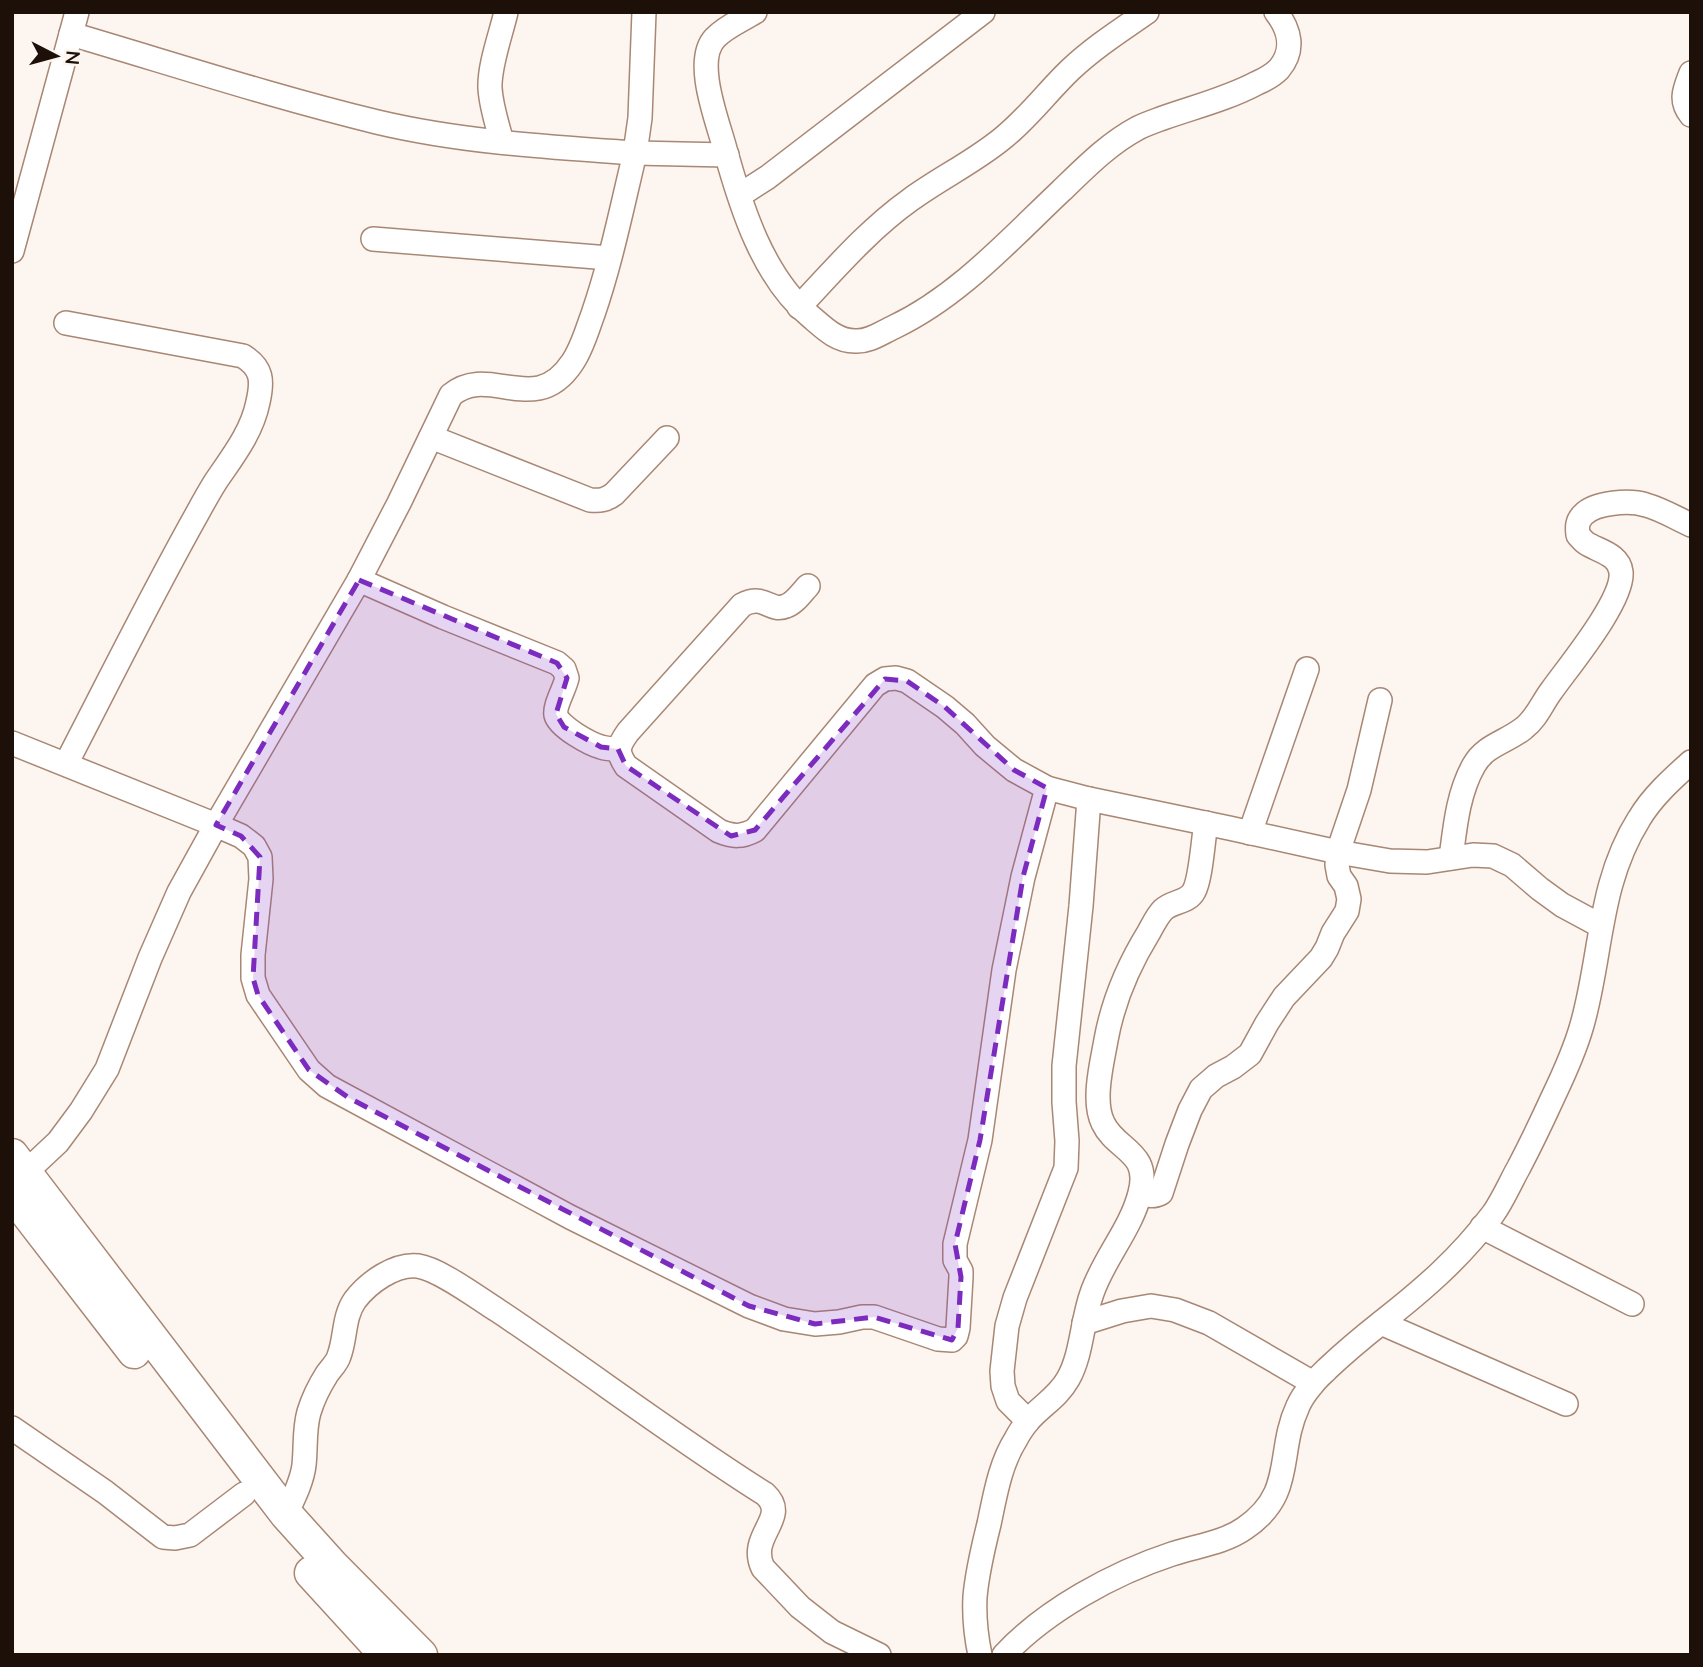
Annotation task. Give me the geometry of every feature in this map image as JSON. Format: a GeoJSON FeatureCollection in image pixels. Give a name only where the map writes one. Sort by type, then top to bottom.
{"type":"FeatureCollection","features":[{"type":"Feature","properties":{"kind":"street"},"geometry":{"type":"LineString","coordinates":[[502,142],[490,86],[506,12]]}},
{"type":"Feature","properties":{"kind":"street"},"geometry":{"type":"LineString","coordinates":[[17,1174],[58,1142],[107,1069],[179,892],[359,580],[451,394],[460,387],[474,384],[538,388],[557,381],[573,362],[601,291],[635,153],[640,118],[644,12]]}},
{"type":"Feature","properties":{"kind":"street"},"geometry":{"type":"LineString","coordinates":[[755,12],[714,39],[707,50],[707,83],[727,155],[747,219],[762,254],[779,282],[799,307],[830,333],[852,341],[865,341],[936,303],[997,252],[1109,146],[1140,127],[1241,92],[1278,71],[1290,45],[1289,33],[1276,12]]}},
{"type":"Feature","properties":{"kind":"street"},"geometry":{"type":"LineString","coordinates":[[740,195],[768,177],[983,12]]}},
{"type":"Feature","properties":{"kind":"street"},"geometry":{"type":"LineString","coordinates":[[799,307],[880,224],[908,201],[1002,139],[1024,120],[1073,67],[1147,12]]}},
{"type":"Feature","properties":{"kind":"street"},"geometry":{"type":"LineString","coordinates":[[12,251],[74,23],[275,94],[379,122],[453,136],[566,149],[727,155]]}},
{"type":"Feature","properties":{"kind":"street"},"geometry":{"type":"LineString","coordinates":[[1691,73],[1684,97],[1684,107],[1691,115]]}},
{"type":"Feature","properties":{"kind":"street"},"geometry":{"type":"LineString","coordinates":[[373,239],[609,258]]}},
{"type":"Feature","properties":{"kind":"street"},"geometry":{"type":"LineString","coordinates":[[66,323],[243,356],[254,362],[260,371],[260,384],[258,403],[247,435],[197,515],[66,764]]}},
{"type":"Feature","properties":{"kind":"street"},"geometry":{"type":"LineString","coordinates":[[431,437],[590,500],[599,501],[614,494],[667,438]]}},
{"type":"Feature","properties":{"kind":"street"},"geometry":{"type":"LineString","coordinates":[[1451,858],[1457,814],[1474,764],[1483,752],[1513,737],[1536,716],[1550,692],[1594,633],[1619,586],[1621,571],[1615,559],[1586,543],[1578,535],[1577,526],[1581,516],[1590,509],[1626,502],[1645,504],[1691,524]]}},
{"type":"Feature","properties":{"kind":"street"},"geometry":{"type":"LineString","coordinates":[[359,580],[557,663],[564,669],[567,678],[556,708],[558,720],[564,727],[590,742],[601,747],[618,749]]}},
{"type":"Feature","properties":{"kind":"street"},"geometry":{"type":"LineString","coordinates":[[808,586],[786,607],[778,608],[761,600],[742,605],[628,732],[618,749],[626,766],[719,831],[732,836],[744,836],[755,830],[875,685],[885,679],[896,678],[907,681],[945,707],[1014,770],[1047,788],[1206,824],[1391,861],[1427,862],[1473,855],[1493,856],[1512,865],[1562,905],[1601,926]]}},
{"type":"Feature","properties":{"kind":"street"},"geometry":{"type":"LineString","coordinates":[[1250,833],[1307,669]]}},
{"type":"Feature","properties":{"kind":"street"},"geometry":{"type":"LineString","coordinates":[[1141,1192],[1156,1196],[1161,1192],[1190,1110],[1201,1089],[1250,1054],[1284,997],[1321,958],[1347,911],[1349,899],[1346,886],[1339,876],[1338,852],[1359,790],[1380,700]]}},
{"type":"Feature","properties":{"kind":"street"},"geometry":{"type":"LineString","coordinates":[[12,743],[216,825],[241,836],[254,846],[260,857],[261,879],[253,978],[258,996],[309,1070],[327,1086],[570,1217],[749,1306],[784,1319],[815,1324],[874,1317],[944,1340],[952,1340],[958,1328],[961,1270],[955,1260],[955,1244],[980,1140],[1012,930],[1047,788]]}},
{"type":"Feature","properties":{"kind":"street"},"geometry":{"type":"LineString","coordinates":[[1004,1655],[1052,1615],[1094,1587],[1173,1553],[1217,1541],[1242,1530],[1260,1516],[1275,1496],[1298,1407],[1313,1383],[1347,1351],[1433,1281],[1466,1247],[1495,1211],[1530,1146],[1568,1065],[1582,1026],[1608,890],[1622,852],[1639,818],[1663,788],[1691,762]]}},
{"type":"Feature","properties":{"kind":"street"},"geometry":{"type":"LineString","coordinates":[[1028,1420],[1009,1401],[1003,1386],[1002,1371],[1007,1326],[1015,1298],[1066,1168],[1064,1066],[1089,799]]}},
{"type":"Feature","properties":{"kind":"street"},"geometry":{"type":"LineString","coordinates":[[980,1655],[975,1633],[975,1597],[996,1493],[1006,1459],[1028,1420],[1060,1391],[1069,1378],[1092,1292],[1133,1214],[1141,1192],[1143,1177],[1139,1163],[1130,1151],[1111,1135],[1103,1123],[1099,1107],[1099,1084],[1118,993],[1135,954],[1159,915],[1165,908],[1186,900],[1194,891],[1206,824]]}},
{"type":"Feature","properties":{"kind":"street"},"geometry":{"type":"LineString","coordinates":[[17,1174],[244,1494],[276,1535],[386,1655]]}},
{"type":"Feature","properties":{"kind":"street"},"geometry":{"type":"LineString","coordinates":[[17,1174],[286,1514],[421,1655]]}},
{"type":"Feature","properties":{"kind":"street"},"geometry":{"type":"LineString","coordinates":[[1482,1227],[1632,1304]]}},
{"type":"Feature","properties":{"kind":"street"},"geometry":{"type":"LineString","coordinates":[[286,1514],[304,1468],[308,1414],[320,1386],[338,1360],[346,1319],[354,1302],[382,1276],[416,1265],[429,1269],[465,1289],[705,1456],[765,1494],[772,1501],[774,1510],[759,1551],[764,1568],[800,1607],[832,1632],[879,1655]]}},
{"type":"Feature","properties":{"kind":"street"},"geometry":{"type":"LineString","coordinates":[[1084,1323],[1122,1311],[1151,1306],[1175,1310],[1209,1324],[1313,1383]]}},
{"type":"Feature","properties":{"kind":"street"},"geometry":{"type":"LineString","coordinates":[[1381,1323],[1566,1404]]}},
{"type":"Feature","properties":{"kind":"street"},"geometry":{"type":"LineString","coordinates":[[12,1428],[163,1536],[175,1538],[190,1535],[244,1494]]}},
{"type":"Feature","properties":{"kind":"highlighted area"},"geometry":{"type":"Polygon","coordinates":[[[359,580],[557,663],[567,678],[556,714],[564,727],[601,747],[618,749],[626,766],[731,836],[755,830],[885,679],[907,681],[945,707],[1014,770],[1047,788],[1023,877],[980,1140],[955,1244],[961,1277],[958,1328],[952,1340],[874,1317],[815,1324],[749,1306],[349,1098],[309,1070],[258,995],[253,978],[260,857],[241,836],[216,825],[359,580]]]}}]}
